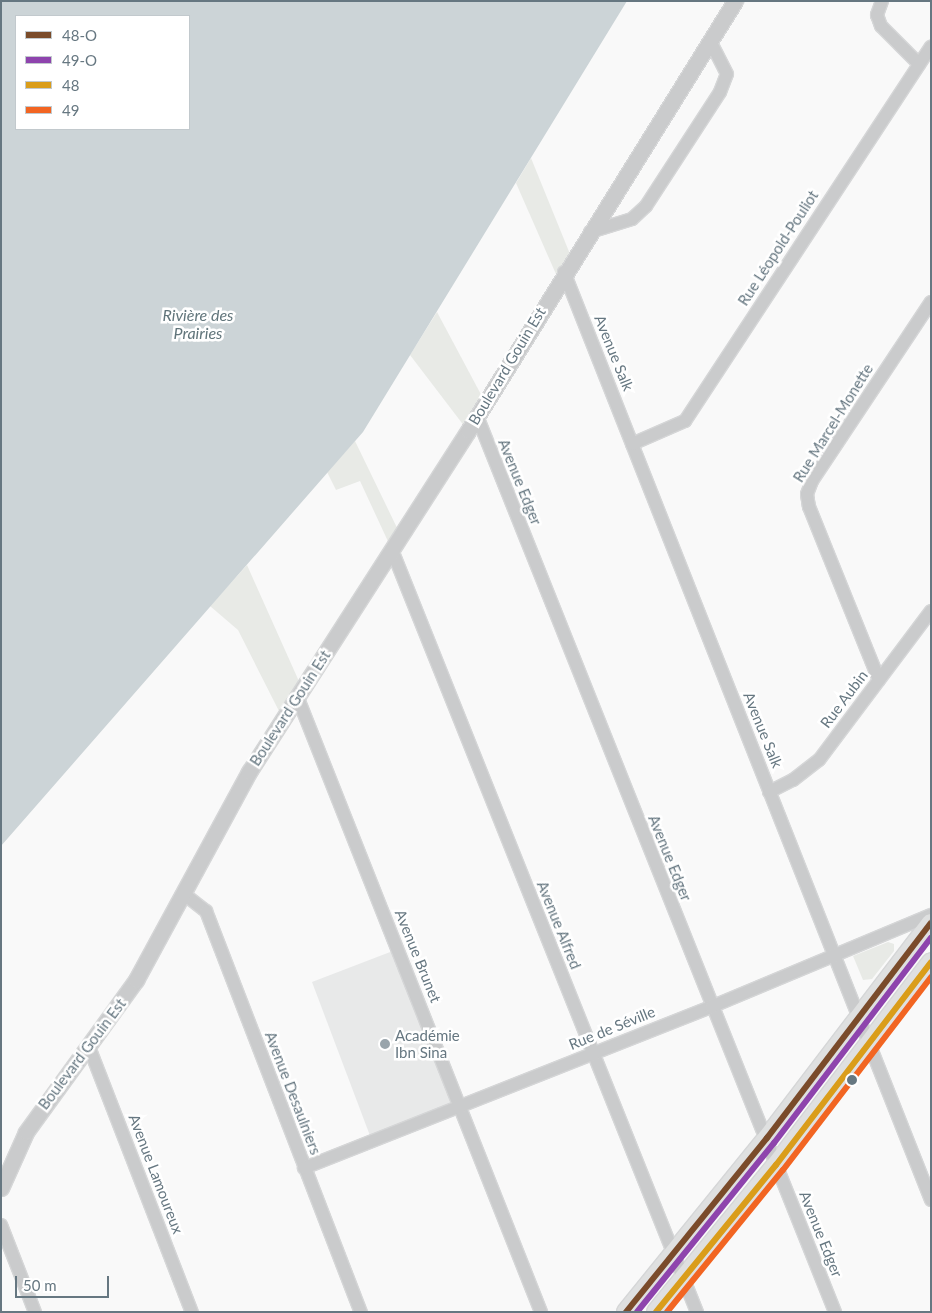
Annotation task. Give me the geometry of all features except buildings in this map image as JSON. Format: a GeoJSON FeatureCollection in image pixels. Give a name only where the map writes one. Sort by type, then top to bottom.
{"type":"FeatureCollection","features":[{"type":"Feature","properties":{"kind":"main road"},"geometry":{"type":"LineString","coordinates":[[626,1312],[767,1138],[931,923]]}},
{"type":"Feature","properties":{"kind":"main road"},"geometry":{"type":"LineString","coordinates":[[656,1312],[776,1165],[931,962]]}},
{"type":"Feature","properties":{"kind":"street","name":"Boulevard Gouin Est"},"geometry":{"type":"LineString","coordinates":[[1,1188],[26,1132],[136,980],[249,772],[477,416],[564,272],[735,1]]}},
{"type":"Feature","properties":{"kind":"street"},"geometry":{"type":"LineString","coordinates":[[882,1],[877,15],[881,26],[918,64]]}},
{"type":"Feature","properties":{"kind":"street"},"geometry":{"type":"LineString","coordinates":[[590,232],[632,219],[646,206],[720,92],[727,74],[710,40]]}},
{"type":"Feature","properties":{"kind":"street","name":"Rue Léopold-Pouliot"},"geometry":{"type":"LineString","coordinates":[[632,444],[685,421],[931,46]]}},
{"type":"Feature","properties":{"kind":"street","name":"Avenue Salk"},"geometry":{"type":"LineString","coordinates":[[564,272],[931,1200]]}},
{"type":"Feature","properties":{"kind":"street","name":"Rue Marcel-Monette"},"geometry":{"type":"LineString","coordinates":[[879,680],[809,508],[807,494],[812,481],[931,302]]}},
{"type":"Feature","properties":{"kind":"street"},"geometry":{"type":"LineString","coordinates":[[912,330],[931,322]]}},
{"type":"Feature","properties":{"kind":"street","name":"Avenue Edger"},"geometry":{"type":"LineString","coordinates":[[477,416],[711,1007],[767,1138],[835,1312]]}},
{"type":"Feature","properties":{"kind":"street","name":"Avenue Alfred"},"geometry":{"type":"LineString","coordinates":[[392,550],[697,1312]]}},
{"type":"Feature","properties":{"kind":"street","name":"Rue Aubin"},"geometry":{"type":"LineString","coordinates":[[770,792],[793,780],[819,760],[931,611]]}},
{"type":"Feature","properties":{"kind":"street","name":"Avenue Brunet"},"geometry":{"type":"LineString","coordinates":[[297,696],[542,1312]]}},
{"type":"Feature","properties":{"kind":"street","name":"Avenue Desaulniers"},"geometry":{"type":"LineString","coordinates":[[184,894],[206,911],[361,1312]]}},
{"type":"Feature","properties":{"kind":"street","name":"Rue de Séville"},"geometry":{"type":"LineString","coordinates":[[304,1168],[711,1007],[931,915]]}},
{"type":"Feature","properties":{"kind":"street","name":"Avenue Lamoureux"},"geometry":{"type":"LineString","coordinates":[[89,1047],[192,1312]]}},
{"type":"Feature","properties":{"kind":"street"},"geometry":{"type":"LineString","coordinates":[[1,1225],[36,1312]]}},
{"type":"Feature","properties":{"kind":"shaded area"},"geometry":{"type":"Polygon","coordinates":[[[531,158],[572,259],[559,281],[516,183],[531,158]]]}},
{"type":"Feature","properties":{"kind":"shaded area"},"geometry":{"type":"Polygon","coordinates":[[[437,312],[485,402],[468,431],[410,355],[437,312]]]}},
{"type":"Feature","properties":{"kind":"shaded area"},"geometry":{"type":"Polygon","coordinates":[[[355,441],[401,536],[392,550],[360,481],[336,490],[327,472],[355,441]]]}},
{"type":"Feature","properties":{"kind":"shaded area"},"geometry":{"type":"Polygon","coordinates":[[[247,565],[302,688],[283,719],[238,630],[210,606],[247,565]]]}},
{"type":"Feature","properties":{"kind":"shaded area"},"geometry":{"type":"Polygon","coordinates":[[[888,942],[894,944],[894,951],[872,979],[863,980],[853,956],[888,942]]]}},
{"type":"Feature","properties":{"kind":"shaded area","name":"Académie Ibn Sina"},"geometry":{"type":"Polygon","coordinates":[[[398,949],[460,1106],[372,1141],[312,982],[398,949]]]}},
{"type":"Feature","properties":{"kind":"water","name":"Rivière des Prairies"},"geometry":{"type":"Polygon","coordinates":[[[1,1],[627,1],[363,432],[1,846],[1,1]]]}},
{"type":"Feature","properties":{"kind":"transit line","name":"48-O"},"geometry":{"type":"LineString","coordinates":[[626,1312],[767,1138],[931,923]]}},
{"type":"Feature","properties":{"kind":"transit line","name":"49-O"},"geometry":{"type":"LineString","coordinates":[[637,1312],[774,1143],[931,938]]}},
{"type":"Feature","properties":{"kind":"transit line","name":"48"},"geometry":{"type":"LineString","coordinates":[[656,1312],[776,1165],[931,962]]}},
{"type":"Feature","properties":{"kind":"transit line","name":"49"},"geometry":{"type":"LineString","coordinates":[[667,1312],[783,1170],[931,977]]}},
{"type":"Feature","properties":{"kind":"place","name":"Académie Ibn Sina"},"geometry":{"type":"Point","coordinates":[385,1044]}}]}
